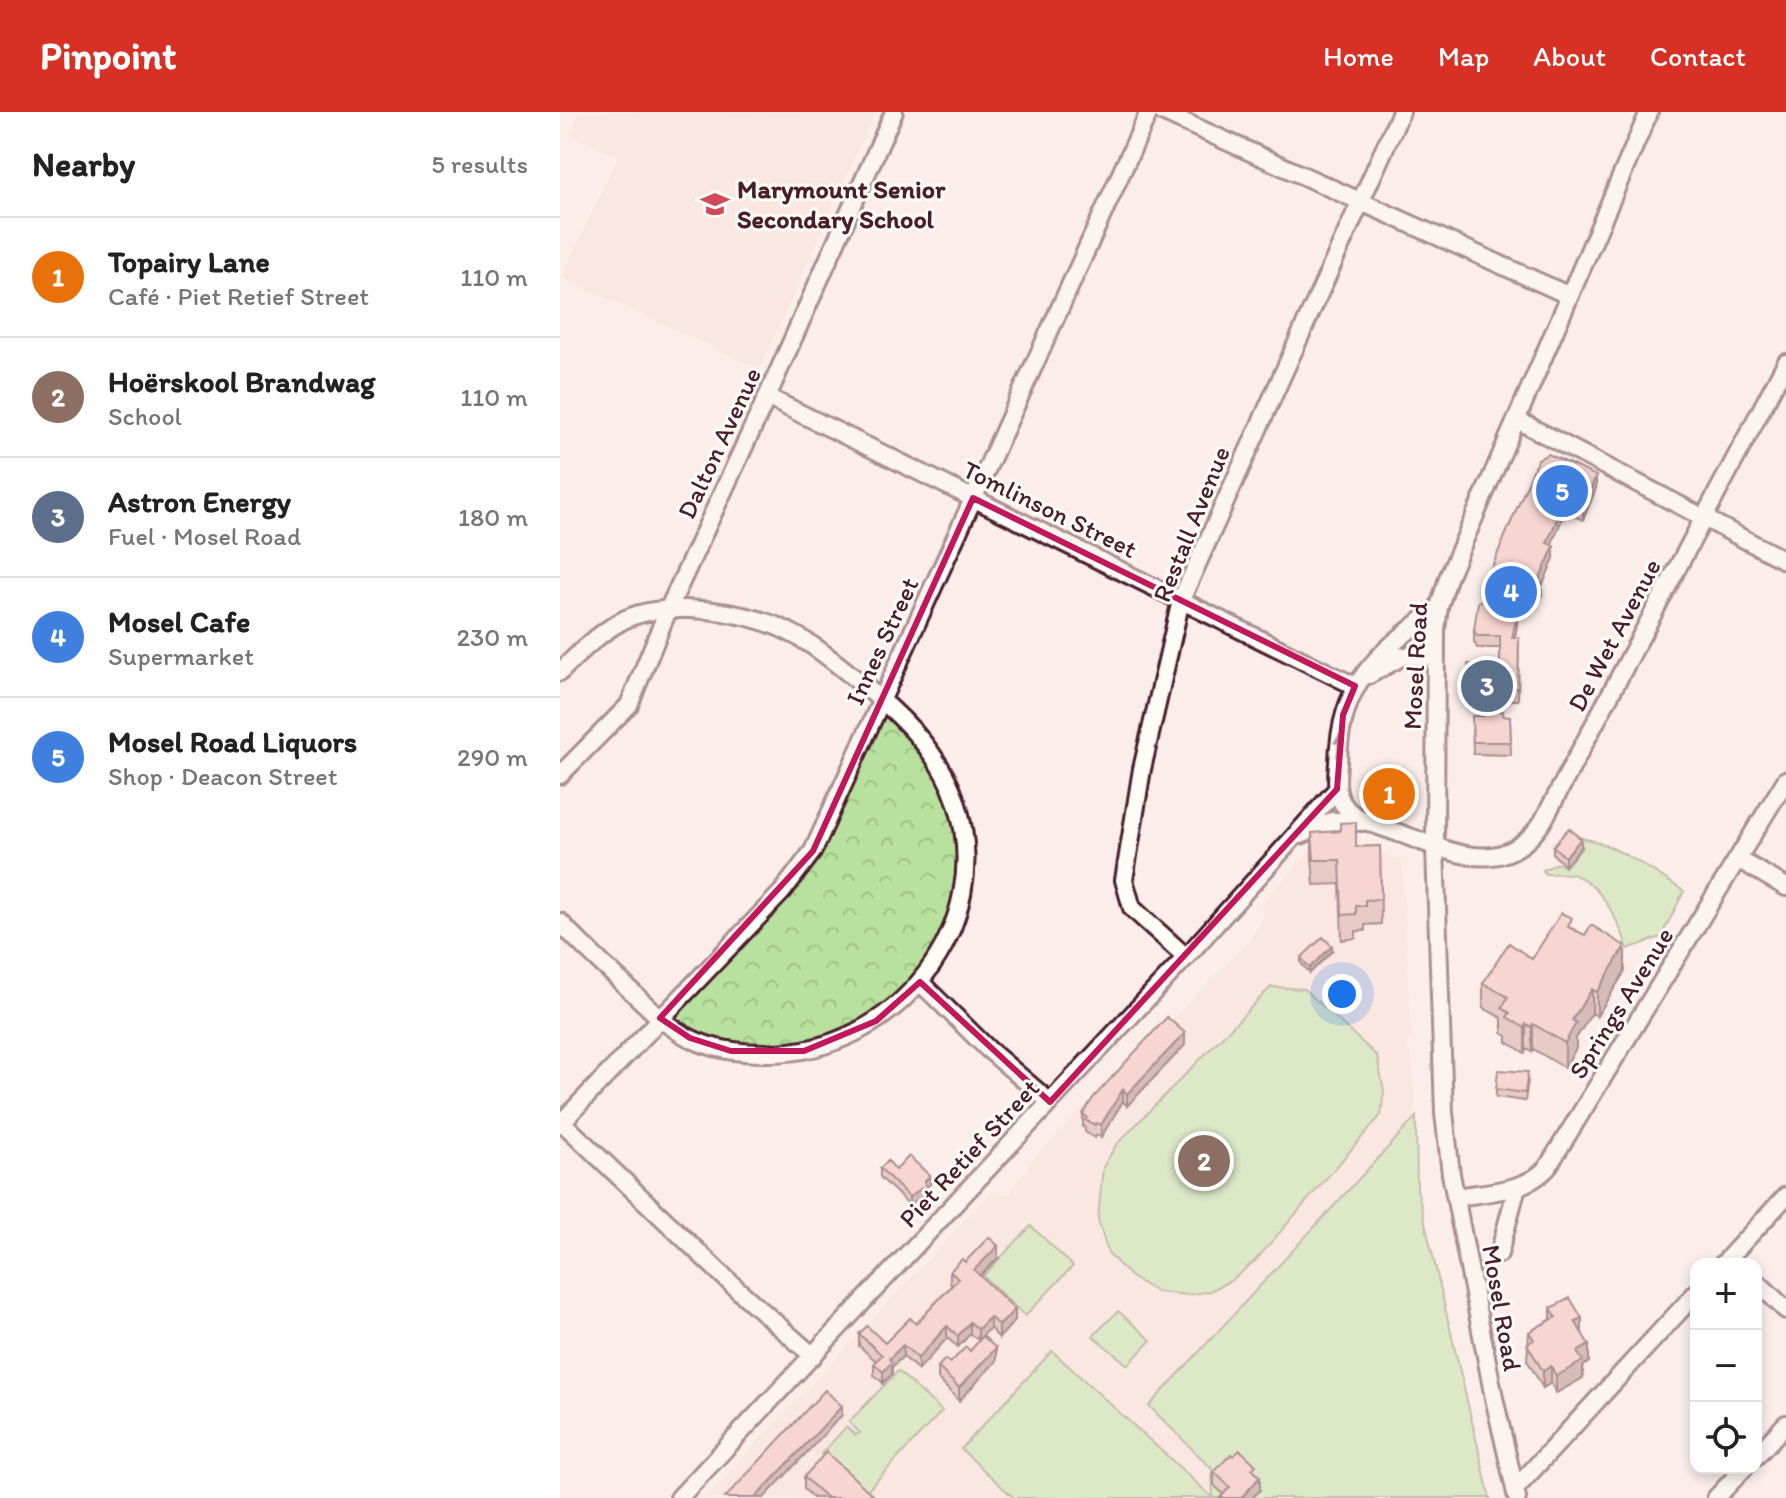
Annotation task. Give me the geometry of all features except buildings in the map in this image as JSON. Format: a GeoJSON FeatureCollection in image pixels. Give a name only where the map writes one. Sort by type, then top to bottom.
{"type":"FeatureCollection","features":[{"type":"Feature","properties":{"kind":"street","name":"Dalton Avenue"},"geometry":{"type":"LineString","coordinates":[[560,775],[627,708],[668,610],[894,112]]}},
{"type":"Feature","properties":{"kind":"street","name":"Innes Street"},"geometry":{"type":"LineString","coordinates":[[561,1123],[782,892],[813,851],[1149,112]]}},
{"type":"Feature","properties":{"kind":"street"},"geometry":{"type":"LineString","coordinates":[[1162,112],[1570,296]]}},
{"type":"Feature","properties":{"kind":"street","name":"Restall Avenue"},"geometry":{"type":"LineString","coordinates":[[1186,957],[1132,908],[1124,880],[1142,769],[1181,600],[1401,112]]}},
{"type":"Feature","properties":{"kind":"street","name":"Mosel Road"},"geometry":{"type":"LineString","coordinates":[[1516,1494],[1494,1398],[1456,1197],[1444,1113],[1435,848],[1439,607],[1454,565],[1649,112]]}},
{"type":"Feature","properties":{"kind":"street","name":"De Wet Avenue"},"geometry":{"type":"LineString","coordinates":[[1435,848],[1462,856],[1508,853],[1523,846],[1533,836],[1786,363]]}},
{"type":"Feature","properties":{"kind":"street","name":"Tomlinson Street"},"geometry":{"type":"LineString","coordinates":[[767,397],[1181,600],[1358,681]]}},
{"type":"Feature","properties":{"kind":"street"},"geometry":{"type":"LineString","coordinates":[[1517,420],[1786,561]]}},
{"type":"Feature","properties":{"kind":"street"},"geometry":{"type":"LineString","coordinates":[[1337,789],[1343,715],[1358,681],[1388,649],[1439,607]]}},
{"type":"Feature","properties":{"kind":"street"},"geometry":{"type":"LineString","coordinates":[[560,672],[622,621],[642,614],[668,610],[716,611],[753,618],[785,629],[808,641],[881,699],[918,734],[956,801],[966,863],[958,910],[935,961],[920,982],[897,1007],[876,1021],[832,1043],[804,1051],[731,1051],[690,1038],[660,1018],[560,922]]}},
{"type":"Feature","properties":{"kind":"street"},"geometry":{"type":"LineString","coordinates":[[1358,681],[1403,656],[1436,657]]}},
{"type":"Feature","properties":{"kind":"street","name":"Springs Avenue"},"geometry":{"type":"LineString","coordinates":[[1456,1197],[1517,1187],[1532,1181],[1547,1168],[1786,780]]}},
{"type":"Feature","properties":{"kind":"street","name":"Piet Retief Street"},"geometry":{"type":"LineString","coordinates":[[679,1498],[1186,957],[1337,789],[1348,810],[1369,822],[1435,848]]}},
{"type":"Feature","properties":{"kind":"street","name":"Piet Retief Street"},"geometry":{"type":"LineString","coordinates":[[1293,841],[1332,821],[1369,822]]}},
{"type":"Feature","properties":{"kind":"street"},"geometry":{"type":"LineString","coordinates":[[1738,859],[1786,887]]}},
{"type":"Feature","properties":{"kind":"street"},"geometry":{"type":"LineString","coordinates":[[920,982],[988,1049],[1050,1102]]}},
{"type":"Feature","properties":{"kind":"street"},"geometry":{"type":"LineString","coordinates":[[561,1123],[737,1289],[813,1356]]}},
{"type":"Feature","properties":{"kind":"street"},"geometry":{"type":"LineString","coordinates":[[1499,1254],[1517,1187]]}},
{"type":"Feature","properties":{"kind":"street"},"geometry":{"type":"LineString","coordinates":[[1733,1258],[1786,1196]]}},
{"type":"Feature","properties":{"kind":"street"},"geometry":{"type":"LineString","coordinates":[[1762,1287],[1786,1310]]}},
{"type":"Feature","properties":{"kind":"street"},"geometry":{"type":"LineString","coordinates":[[1516,1494],[1690,1300]]}},
{"type":"Feature","properties":{"kind":"street"},"geometry":{"type":"LineString","coordinates":[[1762,1450],[1786,1424]]}},
{"type":"Feature","properties":{"kind":"street"},"geometry":{"type":"LineString","coordinates":[[1716,1498],[1738,1474]]}},
{"type":"Feature","properties":{"kind":"highlighted area"},"geometry":{"type":"Polygon","coordinates":[[[973,498],[1355,686],[1343,715],[1337,789],[1050,1102],[920,982],[876,1021],[804,1051],[731,1051],[690,1038],[660,1018],[813,851],[973,498]]]}},
{"type":"Feature","properties":{"kind":"shaded area","name":"Marymount Senior Secondary School"},"geometry":{"type":"Polygon","coordinates":[[[580,112],[875,112],[760,369],[561,278],[618,156],[570,135],[580,112]]]}},
{"type":"Feature","properties":{"kind":"shaded area"},"geometry":{"type":"Polygon","coordinates":[[[1328,832],[1402,860],[1411,1038],[1407,1042],[1411,1053],[1416,1117],[1149,1406],[1212,1469],[1213,1498],[705,1498],[990,1193],[1010,1194],[1021,1175],[1028,1170],[1027,1165],[1248,942],[1263,918],[1260,905],[1328,832]]]}},
{"type":"Feature","properties":{"kind":"green space"},"geometry":{"type":"Polygon","coordinates":[[[883,702],[921,745],[955,802],[971,860],[958,911],[900,1009],[789,1054],[733,1055],[656,1026],[805,871],[883,702]]]}},
{"type":"Feature","properties":{"kind":"green space"},"geometry":{"type":"Polygon","coordinates":[[[1572,837],[1615,850],[1684,891],[1661,937],[1628,949],[1614,916],[1591,885],[1571,874],[1545,874],[1543,870],[1557,863],[1565,867],[1583,847],[1572,837]]]}},
{"type":"Feature","properties":{"kind":"green space"},"geometry":{"type":"Polygon","coordinates":[[[1271,987],[1304,989],[1377,1056],[1384,1091],[1381,1115],[1256,1260],[1232,1280],[1210,1291],[1189,1295],[1157,1292],[1131,1277],[1108,1253],[1098,1220],[1103,1167],[1116,1145],[1271,987]]]}},
{"type":"Feature","properties":{"kind":"green space"},"geometry":{"type":"Polygon","coordinates":[[[1416,1117],[1417,1189],[1490,1498],[1213,1498],[1212,1469],[1149,1406],[1416,1117]]]}},
{"type":"Feature","properties":{"kind":"green space"},"geometry":{"type":"Polygon","coordinates":[[[1031,1226],[1073,1266],[1025,1316],[983,1276],[1031,1226]]]}},
{"type":"Feature","properties":{"kind":"green space"},"geometry":{"type":"Polygon","coordinates":[[[1118,1311],[1151,1340],[1128,1365],[1093,1336],[1118,1311]]]}},
{"type":"Feature","properties":{"kind":"green space"},"geometry":{"type":"Polygon","coordinates":[[[1052,1351],[1212,1498],[1014,1498],[961,1449],[1052,1351]]]}},
{"type":"Feature","properties":{"kind":"green space"},"geometry":{"type":"Polygon","coordinates":[[[898,1371],[942,1411],[865,1493],[821,1454],[846,1427],[855,1435],[860,1433],[849,1422],[898,1371]]]}},
{"type":"Feature","properties":{"kind":"place","name":"Marymount Senior Secondary School"},"geometry":{"type":"Point","coordinates":[715,204]}},
{"type":"Feature","properties":{"kind":"place","name":"Mosel Road Liquors"},"geometry":{"type":"Point","coordinates":[1562,491]}},
{"type":"Feature","properties":{"kind":"place","name":"Mosel Cafe"},"geometry":{"type":"Point","coordinates":[1511,592]}},
{"type":"Feature","properties":{"kind":"place","name":"Astron Energy"},"geometry":{"type":"Point","coordinates":[1487,686]}},
{"type":"Feature","properties":{"kind":"place","name":"Topairy Lane"},"geometry":{"type":"Point","coordinates":[1389,794]}},
{"type":"Feature","properties":{"kind":"place","name":"Hoërskool Brandwag"},"geometry":{"type":"Point","coordinates":[1204,1161]}}]}
